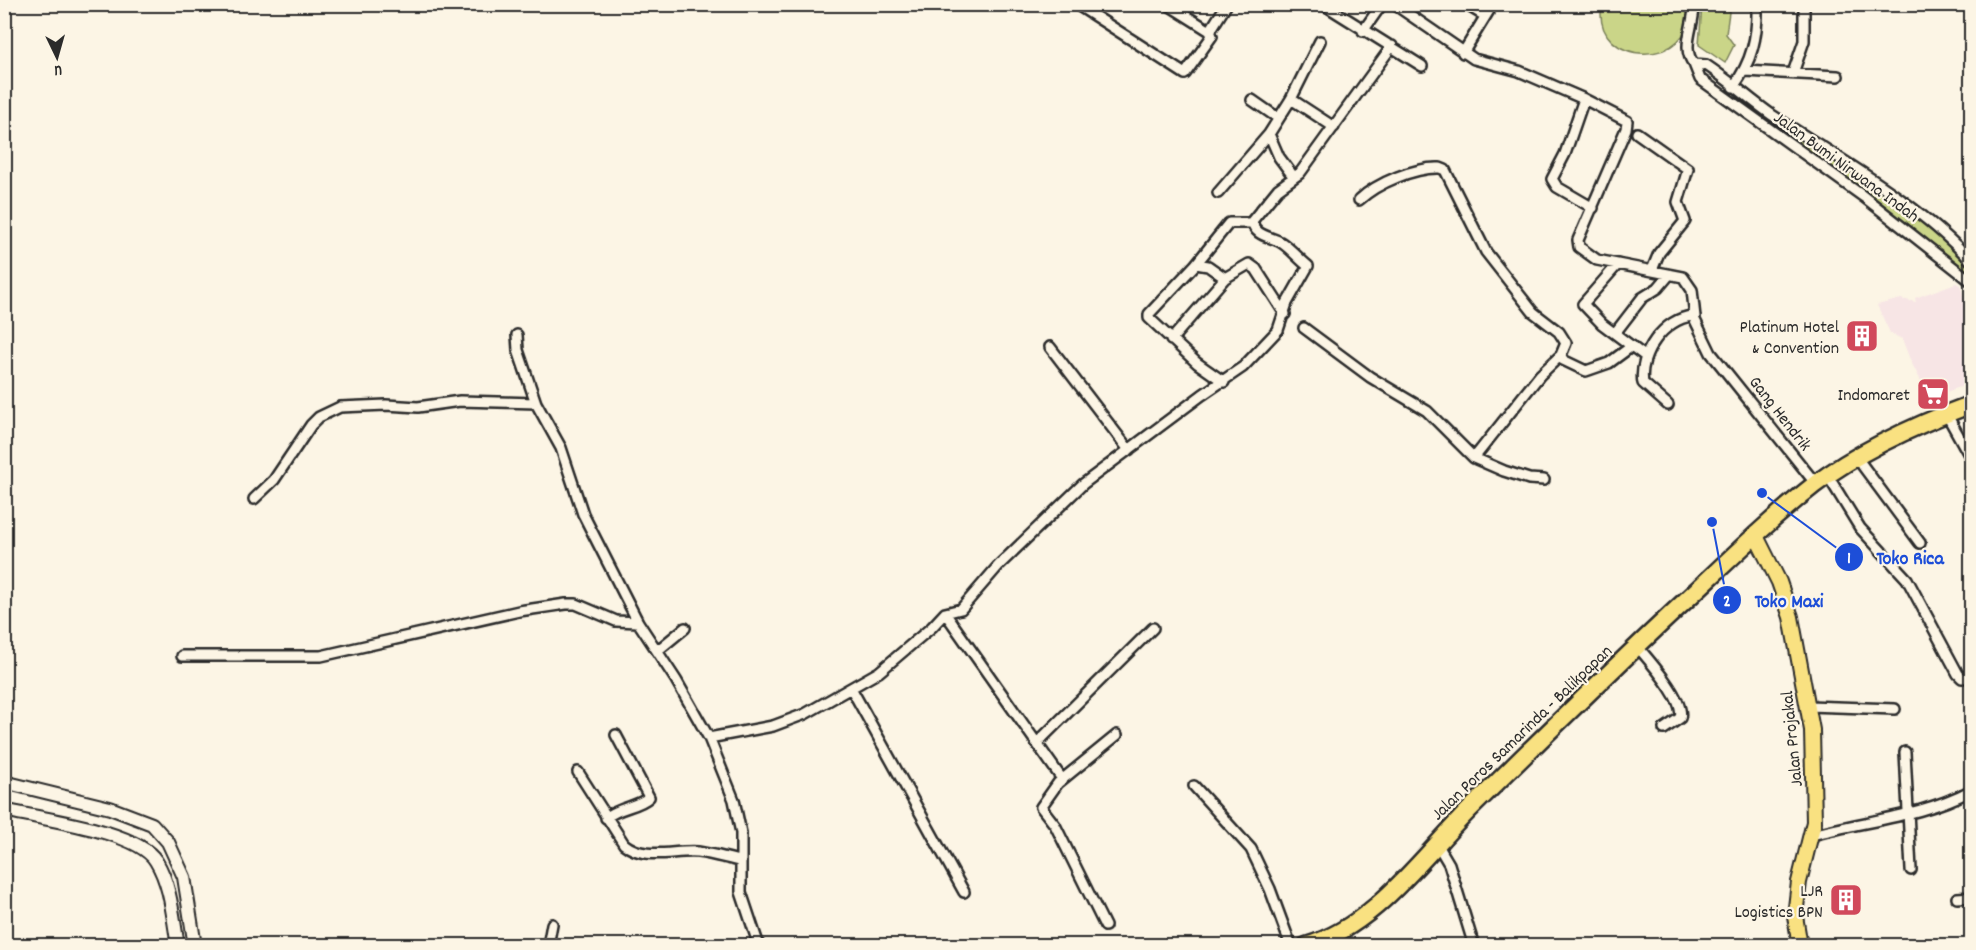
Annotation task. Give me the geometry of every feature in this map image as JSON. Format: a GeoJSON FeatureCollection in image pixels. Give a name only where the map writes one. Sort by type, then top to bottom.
{"type":"FeatureCollection","features":[{"type":"Feature","properties":{"kind":"highway","name":"Jalan Poros Samarinda - Balikpapan"},"geometry":{"type":"LineString","coordinates":[[1306,945],[1325,943],[1383,900],[1436,842],[1755,534],[1822,480],[1857,458],[1902,434],[1971,404]]}},
{"type":"Feature","properties":{"kind":"main road","name":"Jalan Projakal"},"geometry":{"type":"LineString","coordinates":[[1755,534],[1779,582],[1791,617],[1808,706],[1815,796],[1812,835],[1799,882],[1795,916],[1800,945]]}},
{"type":"Feature","properties":{"kind":"street"},"geometry":{"type":"LineString","coordinates":[[1076,4],[1183,73],[1187,73],[1212,36],[1210,31],[1171,6]]}},
{"type":"Feature","properties":{"kind":"street"},"geometry":{"type":"LineString","coordinates":[[1210,31],[1227,4]]}},
{"type":"Feature","properties":{"kind":"street"},"geometry":{"type":"LineString","coordinates":[[1323,4],[1422,66]]}},
{"type":"Feature","properties":{"kind":"street"},"geometry":{"type":"LineString","coordinates":[[1363,31],[1382,4]]}},
{"type":"Feature","properties":{"kind":"street"},"geometry":{"type":"LineString","coordinates":[[1394,4],[1463,53],[1519,71],[1584,99],[1627,121],[1578,240],[1579,247],[1597,261],[1661,272]]}},
{"type":"Feature","properties":{"kind":"street"},"geometry":{"type":"LineString","coordinates":[[1465,4],[1485,16]]}},
{"type":"Feature","properties":{"kind":"street"},"geometry":{"type":"LineString","coordinates":[[1463,53],[1493,4]]}},
{"type":"Feature","properties":{"kind":"street"},"geometry":{"type":"LineString","coordinates":[[1694,4],[1694,22],[1687,48],[1694,64]]}},
{"type":"Feature","properties":{"kind":"street"},"geometry":{"type":"LineString","coordinates":[[1733,87],[1745,71],[1758,25],[1757,4]]}},
{"type":"Feature","properties":{"kind":"street"},"geometry":{"type":"LineString","coordinates":[[1793,74],[1804,41],[1804,4]]}},
{"type":"Feature","properties":{"kind":"street"},"geometry":{"type":"LineString","coordinates":[[1218,193],[1269,134],[1291,99],[1320,41]]}},
{"type":"Feature","properties":{"kind":"street"},"geometry":{"type":"LineString","coordinates":[[1251,223],[1267,201],[1293,176],[1300,173],[1392,46]]}},
{"type":"Feature","properties":{"kind":"street","name":"Jalan Bumi Nirwana Indah"},"geometry":{"type":"LineString","coordinates":[[1971,262],[1920,216],[1733,87],[1706,65],[1694,64],[1700,79],[1864,197],[1971,282]]}},
{"type":"Feature","properties":{"kind":"street"},"geometry":{"type":"LineString","coordinates":[[1745,71],[1838,76]]}},
{"type":"Feature","properties":{"kind":"street"},"geometry":{"type":"LineString","coordinates":[[1291,99],[1334,127]]}},
{"type":"Feature","properties":{"kind":"street"},"geometry":{"type":"LineString","coordinates":[[1584,99],[1564,154],[1552,178],[1557,187],[1593,208]]}},
{"type":"Feature","properties":{"kind":"street"},"geometry":{"type":"LineString","coordinates":[[1252,100],[1278,118]]}},
{"type":"Feature","properties":{"kind":"street"},"geometry":{"type":"LineString","coordinates":[[1615,333],[1642,298],[1658,288],[1661,272],[1659,253],[1685,221],[1678,202],[1688,169],[1636,133]]}},
{"type":"Feature","properties":{"kind":"street"},"geometry":{"type":"LineString","coordinates":[[1269,134],[1279,157],[1293,176]]}},
{"type":"Feature","properties":{"kind":"street"},"geometry":{"type":"LineString","coordinates":[[1359,200],[1373,188],[1412,174],[1433,168],[1445,170],[1486,252],[1533,312],[1559,332],[1566,344],[1561,355],[1540,375],[1474,458]]}},
{"type":"Feature","properties":{"kind":"street"},"geometry":{"type":"LineString","coordinates":[[709,738],[790,722],[879,672],[945,613],[961,609],[999,565],[1083,484],[1202,395],[1224,382],[1244,367],[1278,330],[1287,303],[1308,266],[1282,243],[1267,239],[1251,223],[1229,223],[1196,264],[1149,314],[1149,318],[1171,340],[1224,382]]}},
{"type":"Feature","properties":{"kind":"street"},"geometry":{"type":"LineString","coordinates":[[1196,264],[1208,266],[1225,278]]}},
{"type":"Feature","properties":{"kind":"street"},"geometry":{"type":"LineString","coordinates":[[1618,264],[1583,304],[1602,324],[1646,357]]}},
{"type":"Feature","properties":{"kind":"street"},"geometry":{"type":"LineString","coordinates":[[1171,340],[1225,278],[1243,267],[1252,265],[1285,314]]}},
{"type":"Feature","properties":{"kind":"street","name":"Gang Hendrik"},"geometry":{"type":"LineString","coordinates":[[1661,272],[1683,278],[1689,283],[1695,317],[1711,353],[1822,480],[1860,528],[1907,579],[1958,674],[1962,678],[1971,677]]}},
{"type":"Feature","properties":{"kind":"street"},"geometry":{"type":"LineString","coordinates":[[1668,405],[1644,383],[1646,357],[1660,334],[1686,317],[1695,317]]}},
{"type":"Feature","properties":{"kind":"street"},"geometry":{"type":"LineString","coordinates":[[1304,328],[1370,377],[1427,411],[1474,458],[1510,473],[1544,480]]}},
{"type":"Feature","properties":{"kind":"street"},"geometry":{"type":"LineString","coordinates":[[517,335],[518,350],[536,403],[561,448],[584,514],[638,622],[709,738],[739,815],[741,892],[748,919],[759,945]]}},
{"type":"Feature","properties":{"kind":"street"},"geometry":{"type":"LineString","coordinates":[[1561,355],[1563,360],[1586,370],[1609,363],[1632,346]]}},
{"type":"Feature","properties":{"kind":"street"},"geometry":{"type":"LineString","coordinates":[[1050,347],[1129,450]]}},
{"type":"Feature","properties":{"kind":"street"},"geometry":{"type":"LineString","coordinates":[[254,499],[274,480],[310,425],[340,406],[418,407],[472,401],[536,403]]}},
{"type":"Feature","properties":{"kind":"street"},"geometry":{"type":"LineString","coordinates":[[1947,415],[1971,460]]}},
{"type":"Feature","properties":{"kind":"street"},"geometry":{"type":"LineString","coordinates":[[1857,458],[1920,543]]}},
{"type":"Feature","properties":{"kind":"street"},"geometry":{"type":"LineString","coordinates":[[182,656],[321,657],[519,611],[566,604],[576,604],[616,621],[638,622]]}},
{"type":"Feature","properties":{"kind":"street"},"geometry":{"type":"LineString","coordinates":[[945,613],[1062,779]]}},
{"type":"Feature","properties":{"kind":"street"},"geometry":{"type":"LineString","coordinates":[[657,651],[685,628]]}},
{"type":"Feature","properties":{"kind":"street"},"geometry":{"type":"LineString","coordinates":[[1037,743],[1153,628]]}},
{"type":"Feature","properties":{"kind":"street"},"geometry":{"type":"LineString","coordinates":[[1637,646],[1669,687],[1681,711],[1680,718],[1664,729]]}},
{"type":"Feature","properties":{"kind":"street"},"geometry":{"type":"LineString","coordinates":[[851,688],[964,892]]}},
{"type":"Feature","properties":{"kind":"street"},"geometry":{"type":"LineString","coordinates":[[1808,706],[1895,709]]}},
{"type":"Feature","properties":{"kind":"street"},"geometry":{"type":"LineString","coordinates":[[606,818],[616,810],[649,798],[647,790],[616,735]]}},
{"type":"Feature","properties":{"kind":"street"},"geometry":{"type":"LineString","coordinates":[[1105,926],[1055,825],[1041,807],[1062,779],[1117,735]]}},
{"type":"Feature","properties":{"kind":"street"},"geometry":{"type":"LineString","coordinates":[[1905,752],[1911,870]]}},
{"type":"Feature","properties":{"kind":"street"},"geometry":{"type":"LineString","coordinates":[[578,772],[624,844],[632,850],[652,854],[672,851],[699,852],[740,861]]}},
{"type":"Feature","properties":{"kind":"street"},"geometry":{"type":"LineString","coordinates":[[4,782],[110,808],[152,824],[168,842],[184,877],[195,945]]}},
{"type":"Feature","properties":{"kind":"street"},"geometry":{"type":"LineString","coordinates":[[1194,786],[1251,849],[1291,945]]}},
{"type":"Feature","properties":{"kind":"street"},"geometry":{"type":"LineString","coordinates":[[1812,835],[1908,816],[1950,802],[1971,790]]}},
{"type":"Feature","properties":{"kind":"street"},"geometry":{"type":"LineString","coordinates":[[4,810],[99,831],[124,838],[147,850],[160,870],[171,901],[178,945]]}},
{"type":"Feature","properties":{"kind":"street"},"geometry":{"type":"LineString","coordinates":[[1436,842],[1449,864],[1474,945]]}},
{"type":"Feature","properties":{"kind":"street"},"geometry":{"type":"LineString","coordinates":[[1957,897],[1971,897]]}},
{"type":"Feature","properties":{"kind":"street"},"geometry":{"type":"LineString","coordinates":[[548,945],[552,924]]}},
{"type":"Feature","properties":{"kind":"shaded area"},"geometry":{"type":"Polygon","coordinates":[[[1956,283],[1960,285],[1971,317],[1971,383],[1930,398],[1902,339],[1890,333],[1877,305],[1901,299],[1916,302],[1915,298],[1956,283]]]}},
{"type":"Feature","properties":{"kind":"green space"},"geometry":{"type":"Polygon","coordinates":[[[1689,4],[1687,26],[1678,41],[1662,50],[1644,53],[1627,50],[1612,41],[1603,26],[1602,5],[1689,4]]]}},
{"type":"Feature","properties":{"kind":"green space"},"geometry":{"type":"Polygon","coordinates":[[[1702,5],[1730,5],[1726,34],[1734,45],[1725,63],[1699,45],[1702,5]]]}},
{"type":"Feature","properties":{"kind":"green space"},"geometry":{"type":"Polygon","coordinates":[[[1707,66],[1714,66],[1923,223],[1963,258],[1971,269],[1971,276],[1708,73],[1707,66]]]}},
{"type":"Feature","properties":{"kind":"place","name":"Platinum Hotel & Convention"},"geometry":{"type":"Point","coordinates":[1862,336]}},
{"type":"Feature","properties":{"kind":"place","name":"Indomaret"},"geometry":{"type":"Point","coordinates":[1933,394]}},
{"type":"Feature","properties":{"kind":"place","name":"Toko Rica"},"geometry":{"type":"Point","coordinates":[1762,493]}},
{"type":"Feature","properties":{"kind":"place","name":"Toko Maxi"},"geometry":{"type":"Point","coordinates":[1712,522]}},
{"type":"Feature","properties":{"kind":"place","name":"LJR Logistics BPN"},"geometry":{"type":"Point","coordinates":[1846,900]}}]}
